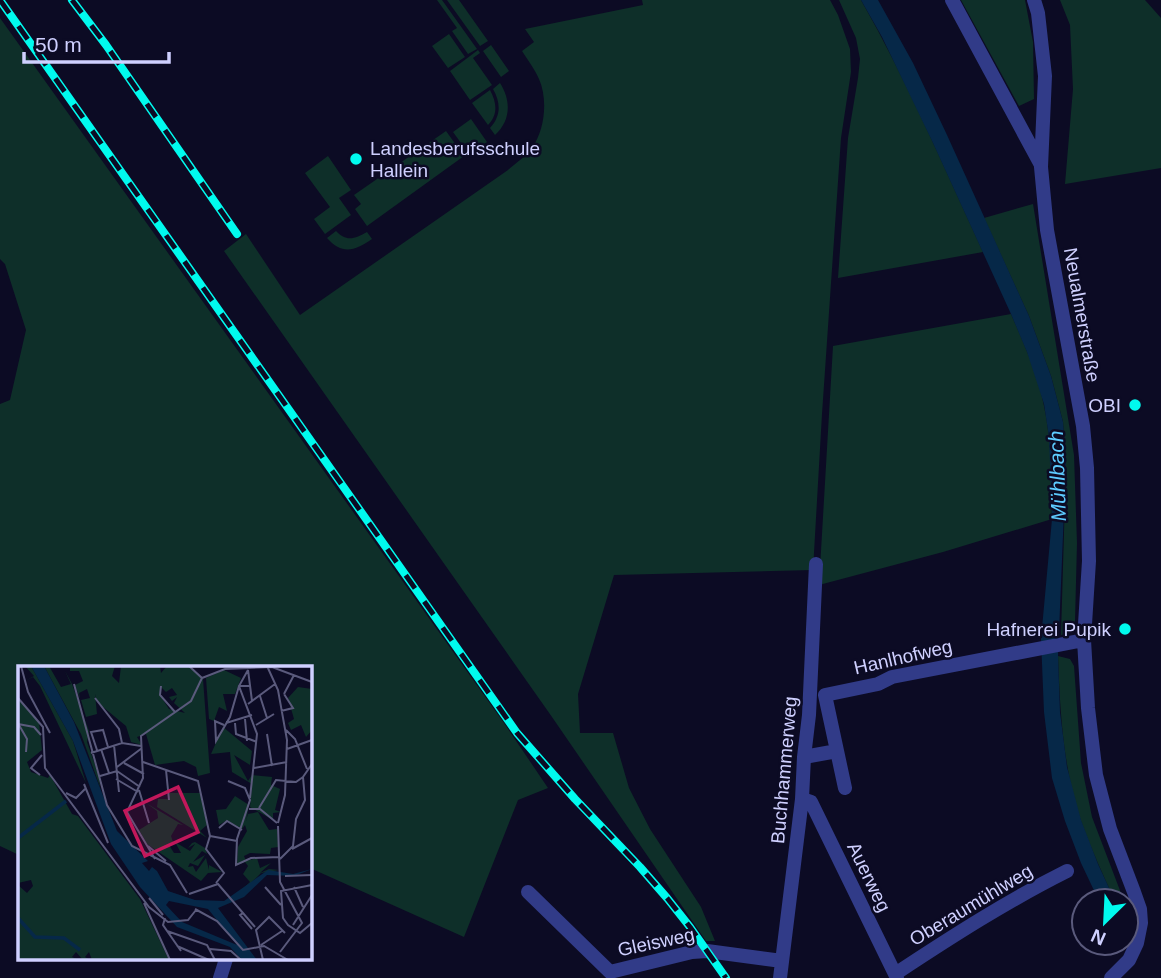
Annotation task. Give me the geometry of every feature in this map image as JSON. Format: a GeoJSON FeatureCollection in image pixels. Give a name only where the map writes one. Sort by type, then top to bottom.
{"type":"FeatureCollection","features":[{"type":"Feature","properties":{"kind":"street","name":"Neualmerstraße"},"geometry":{"type":"LineString","coordinates":[[952,0],[1041,167]]}},
{"type":"Feature","properties":{"kind":"street","name":"Neualmerstraße"},"geometry":{"type":"LineString","coordinates":[[1034,0],[1045,76],[1041,167],[1047,230],[1083,426],[1087,468],[1089,561],[1084,640],[1088,708],[1096,775],[1111,829],[1140,909],[1141,923],[1137,943],[1129,960],[1111,978]]}},
{"type":"Feature","properties":{"kind":"street","name":"Buchhammerweg"},"geometry":{"type":"LineString","coordinates":[[780,978],[802,799],[816,564]]}},
{"type":"Feature","properties":{"kind":"street","name":"Hanlhofweg"},"geometry":{"type":"LineString","coordinates":[[845,788],[825,695],[878,684],[892,677],[1084,640]]}},
{"type":"Feature","properties":{"kind":"street"},"geometry":{"type":"LineString","coordinates":[[804,757],[837,751]]}},
{"type":"Feature","properties":{"kind":"street","name":"Auerweg"},"geometry":{"type":"LineString","coordinates":[[802,799],[811,802],[896,976]]}},
{"type":"Feature","properties":{"kind":"street","name":"Oberaumühlweg"},"geometry":{"type":"LineString","coordinates":[[896,976],[977,920],[1068,871]]}},
{"type":"Feature","properties":{"kind":"street","name":"Gleisweg"},"geometry":{"type":"LineString","coordinates":[[528,892],[610,972],[692,951],[782,961]]}},
{"type":"Feature","properties":{"kind":"street"},"geometry":{"type":"LineString","coordinates":[[220,978],[226,960]]}},
{"type":"Feature","properties":{"kind":"green space"},"geometry":{"type":"Polygon","coordinates":[[[437,0],[442,0],[477,49],[468,54],[452,31],[457,28],[437,0]]]}},
{"type":"Feature","properties":{"kind":"green space"},"geometry":{"type":"Polygon","coordinates":[[[447,0],[459,0],[488,41],[480,46],[447,0]]]}},
{"type":"Feature","properties":{"kind":"green space"},"geometry":{"type":"Polygon","coordinates":[[[642,0],[830,0],[850,49],[851,72],[841,138],[813,570],[614,575],[578,694],[580,733],[613,733],[629,788],[650,829],[701,907],[715,941],[706,941],[224,251],[246,234],[300,315],[508,170],[532,148],[542,124],[544,96],[539,79],[522,51],[534,42],[525,29],[643,5],[642,0]]]}},
{"type":"Feature","properties":{"kind":"green space"},"geometry":{"type":"Polygon","coordinates":[[[839,0],[861,0],[910,93],[983,252],[838,278],[848,138],[860,59],[856,38],[839,0]]]}},
{"type":"Feature","properties":{"kind":"green space"},"geometry":{"type":"Polygon","coordinates":[[[961,0],[1025,0],[1033,42],[1034,99],[1019,106],[961,0]]]}},
{"type":"Feature","properties":{"kind":"green space"},"geometry":{"type":"Polygon","coordinates":[[[1060,0],[1145,0],[1161,18],[1161,168],[1065,184],[1073,89],[1070,25],[1060,0]]]}},
{"type":"Feature","properties":{"kind":"green space"},"geometry":{"type":"Polygon","coordinates":[[[0,18],[548,788],[518,800],[464,937],[312,869],[312,666],[18,666],[18,855],[0,846],[0,404],[10,400],[26,330],[5,264],[0,259],[0,18]]]}},
{"type":"Feature","properties":{"kind":"green space"},"geometry":{"type":"Polygon","coordinates":[[[449,34],[465,57],[448,68],[432,46],[449,34]]]}},
{"type":"Feature","properties":{"kind":"green space"},"geometry":{"type":"Polygon","coordinates":[[[491,45],[509,71],[501,77],[483,51],[491,45]]]}},
{"type":"Feature","properties":{"kind":"green space"},"geometry":{"type":"Polygon","coordinates":[[[478,50],[480,53],[473,58],[492,85],[470,100],[450,71],[478,50]]]}},
{"type":"Feature","properties":{"kind":"green space"},"geometry":{"type":"Polygon","coordinates":[[[500,83],[508,111],[504,124],[495,135],[490,128],[498,114],[493,89],[500,83]]]}},
{"type":"Feature","properties":{"kind":"green space"},"geometry":{"type":"Polygon","coordinates":[[[490,90],[495,109],[494,117],[488,125],[472,103],[490,90]]]}},
{"type":"Feature","properties":{"kind":"green space"},"geometry":{"type":"Polygon","coordinates":[[[471,119],[487,142],[469,154],[453,132],[471,119]]]}},
{"type":"Feature","properties":{"kind":"green space"},"geometry":{"type":"Polygon","coordinates":[[[446,131],[464,156],[367,226],[355,209],[361,204],[354,195],[446,131]]]}},
{"type":"Feature","properties":{"kind":"green space"},"geometry":{"type":"Polygon","coordinates":[[[328,156],[351,190],[339,198],[351,215],[325,234],[314,219],[330,207],[305,173],[328,156]]]}},
{"type":"Feature","properties":{"kind":"green space"},"geometry":{"type":"Polygon","coordinates":[[[1033,204],[1074,455],[1077,543],[1075,621],[1070,631],[1061,635],[1066,463],[1063,422],[1051,376],[1029,316],[984,218],[1033,204]]]}},
{"type":"Feature","properties":{"kind":"green space"},"geometry":{"type":"Polygon","coordinates":[[[336,231],[343,237],[351,238],[367,232],[372,239],[360,246],[343,249],[327,238],[336,231]]]}},
{"type":"Feature","properties":{"kind":"green space"},"geometry":{"type":"Polygon","coordinates":[[[1011,314],[1034,371],[1047,420],[1052,519],[819,585],[833,346],[1011,314]]]}},
{"type":"Feature","properties":{"kind":"green space"},"geometry":{"type":"Polygon","coordinates":[[[1058,656],[1070,659],[1074,666],[1081,763],[1092,817],[1119,887],[1109,887],[1081,821],[1070,781],[1058,656]]]}},
{"type":"Feature","properties":{"kind":"water","name":"Mühlbach"},"geometry":{"type":"Polygon","coordinates":[[[861,0],[878,0],[913,63],[1029,316],[1051,376],[1063,422],[1066,463],[1058,656],[1060,712],[1067,767],[1081,820],[1109,887],[1092,887],[1065,821],[1052,778],[1044,712],[1041,639],[1052,519],[1049,437],[1044,404],[1011,314],[882,37],[861,0]]]}},
{"type":"Feature","properties":{"kind":"railway"},"geometry":{"type":"LineString","coordinates":[[0,0],[517,733],[667,898],[726,978]]}},
{"type":"Feature","properties":{"kind":"railway"},"geometry":{"type":"LineString","coordinates":[[72,0],[237,234]]}},
{"type":"Feature","properties":{"kind":"place","name":"Landesberufsschule Hallein"},"geometry":{"type":"Point","coordinates":[356,159]}},
{"type":"Feature","properties":{"kind":"place","name":"OBI"},"geometry":{"type":"Point","coordinates":[1135,405]}},
{"type":"Feature","properties":{"kind":"place","name":"Hafnerei Pupik"},"geometry":{"type":"Point","coordinates":[1125,629]}}]}
